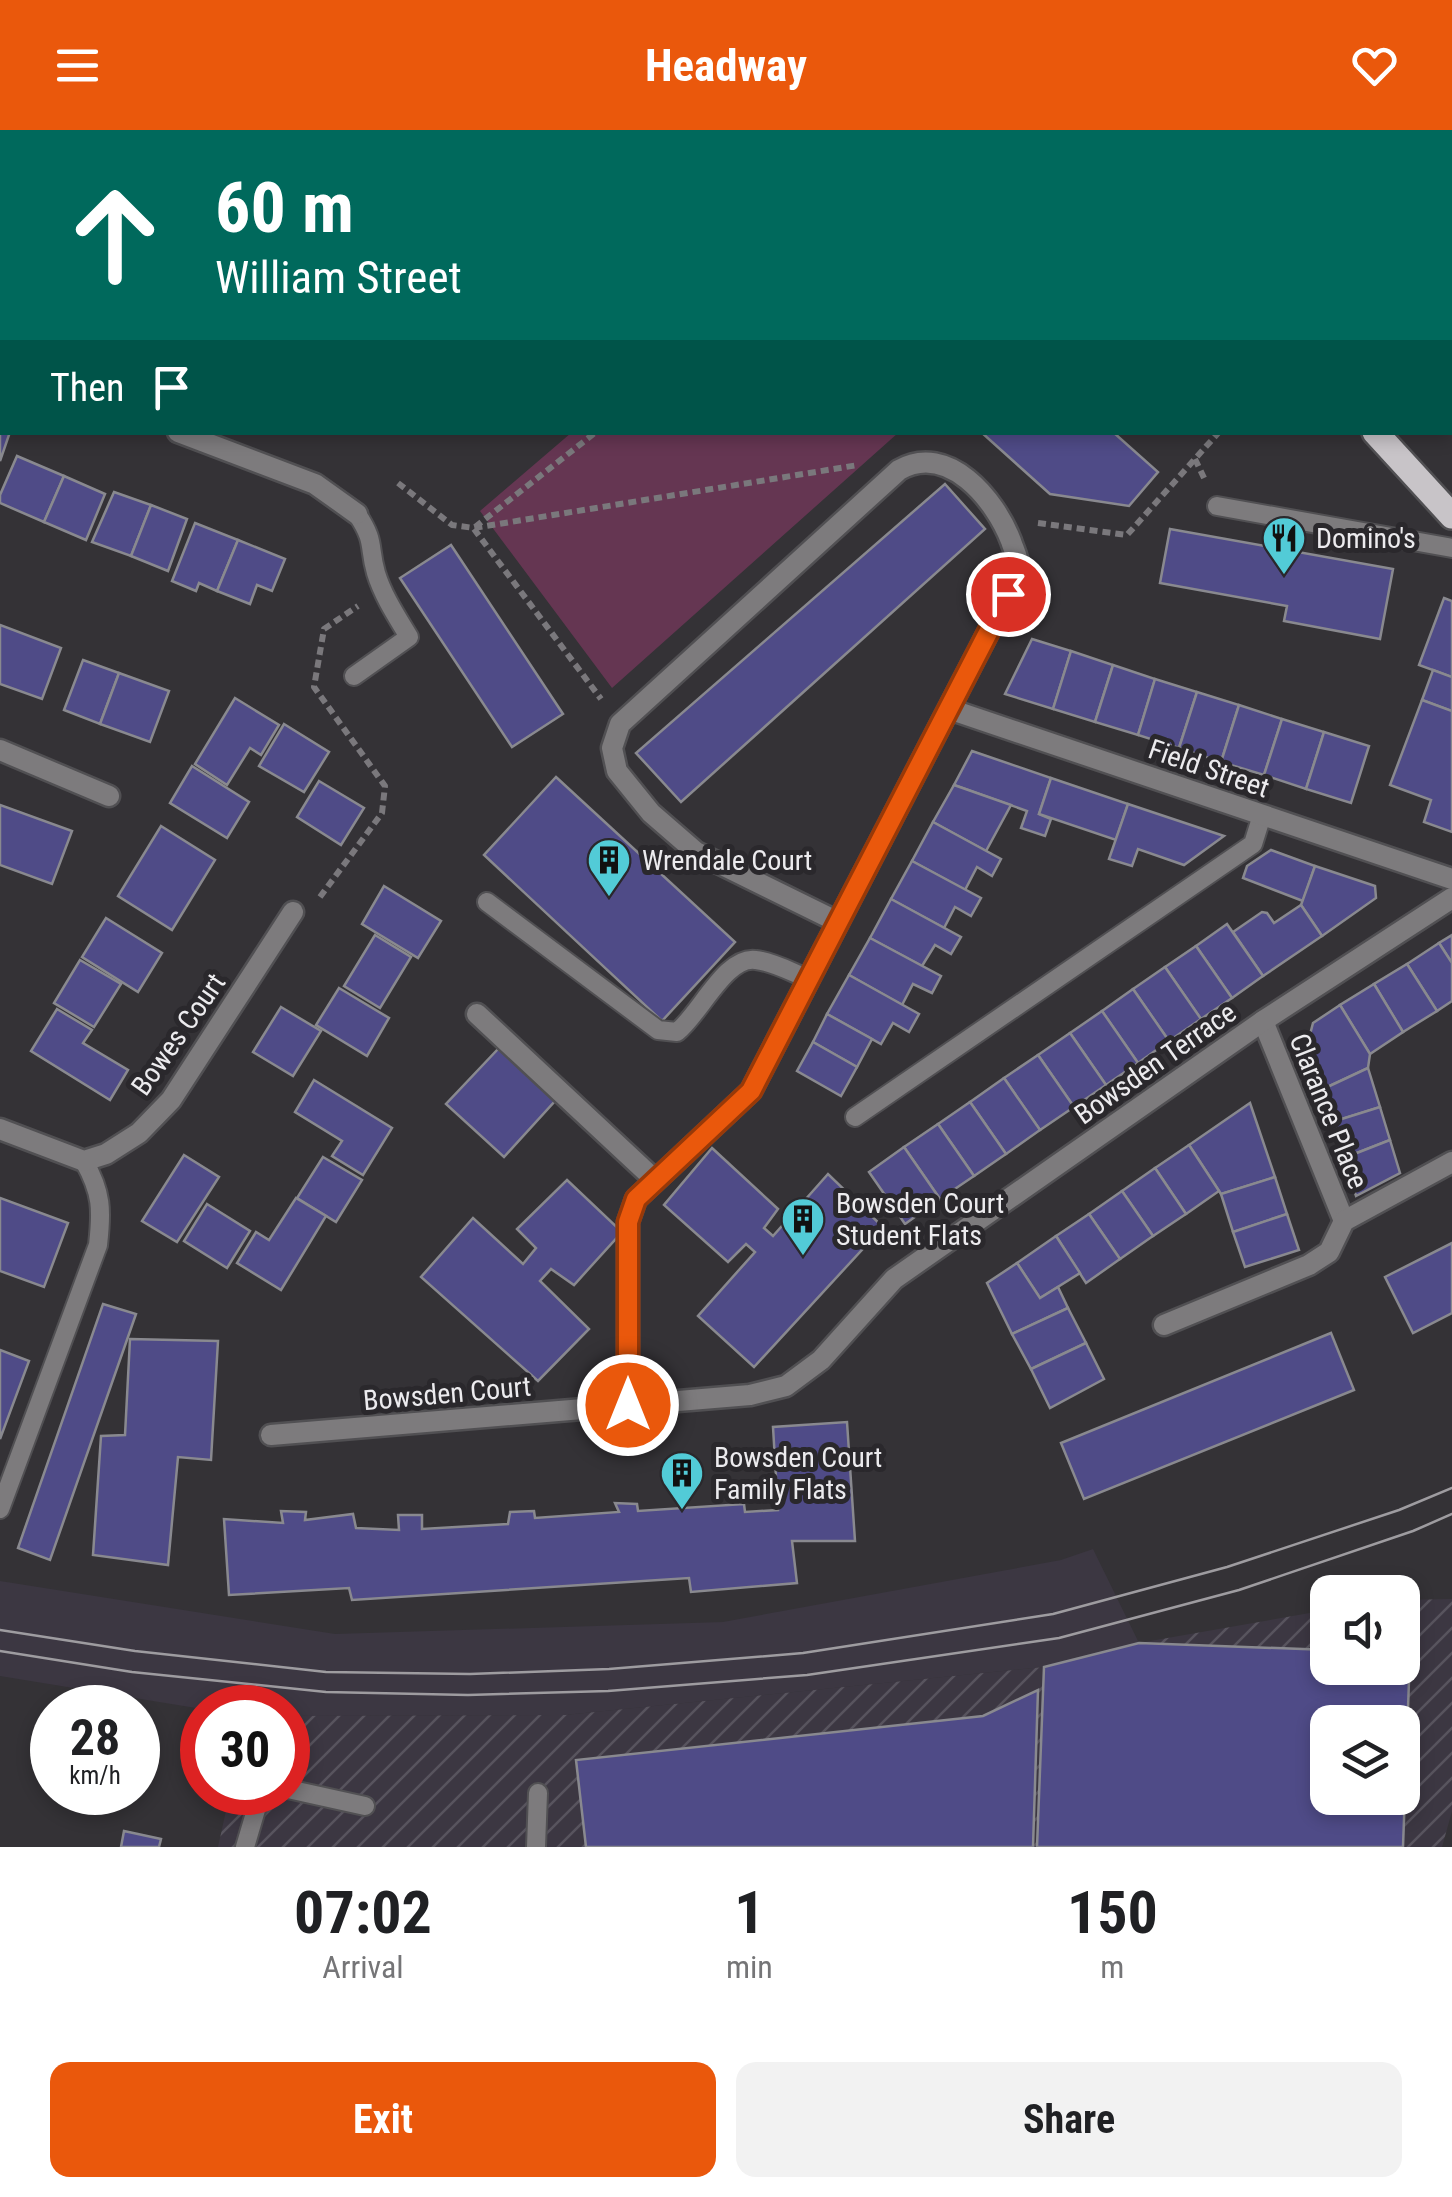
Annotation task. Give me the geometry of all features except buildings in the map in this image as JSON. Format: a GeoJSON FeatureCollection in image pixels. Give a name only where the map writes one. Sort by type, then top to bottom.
{"type":"FeatureCollection","features":[{"type":"Feature","properties":{"kind":"main road"},"geometry":{"type":"LineString","coordinates":[[1384,435],[1452,516]]}},
{"type":"Feature","properties":{"kind":"street"},"geometry":{"type":"LineString","coordinates":[[186,435],[315,484],[357,514]]}},
{"type":"Feature","properties":{"kind":"street"},"geometry":{"type":"LineString","coordinates":[[628,1405],[628,1222],[636,1199],[751,1091],[1008,594],[1018,562],[1002,518],[968,479],[938,463],[913,462],[881,487],[620,724],[612,748],[617,771],[651,813],[696,852],[838,922]]}},
{"type":"Feature","properties":{"kind":"street","name":"Field Street"},"geometry":{"type":"LineString","coordinates":[[949,710],[1452,878]]}},
{"type":"Feature","properties":{"kind":"street"},"geometry":{"type":"LineString","coordinates":[[0,750],[110,796]]}},
{"type":"Feature","properties":{"kind":"street","name":"Bowsden Terrace"},"geometry":{"type":"LineString","coordinates":[[894,1278],[1264,1021],[1452,898]]}},
{"type":"Feature","properties":{"kind":"street","name":"Bowes Court"},"geometry":{"type":"LineString","coordinates":[[84,1161],[106,1154],[138,1133],[171,1100],[293,912]]}},
{"type":"Feature","properties":{"kind":"street"},"geometry":{"type":"LineString","coordinates":[[476,1014],[655,1180]]}},
{"type":"Feature","properties":{"kind":"street","name":"Clarance Place"},"geometry":{"type":"LineString","coordinates":[[1264,1021],[1344,1221]]}},
{"type":"Feature","properties":{"kind":"street"},"geometry":{"type":"LineString","coordinates":[[0,1129],[84,1161]]}},
{"type":"Feature","properties":{"kind":"street"},"geometry":{"type":"LineString","coordinates":[[1164,1325],[1309,1265],[1330,1252],[1344,1221],[1452,1162]]}},
{"type":"Feature","properties":{"kind":"street","name":"Bowsden Court"},"geometry":{"type":"LineString","coordinates":[[271,1436],[750,1395],[786,1386],[821,1360],[894,1278]]}},
{"type":"Feature","properties":{"kind":"lane"},"geometry":{"type":"LineString","coordinates":[[1217,506],[1452,548]]}},
{"type":"Feature","properties":{"kind":"lane"},"geometry":{"type":"LineString","coordinates":[[354,676],[409,638],[382,590],[375,570],[372,536],[357,514]]}},
{"type":"Feature","properties":{"kind":"lane"},"geometry":{"type":"LineString","coordinates":[[855,1118],[1253,844],[1262,815]]}},
{"type":"Feature","properties":{"kind":"lane"},"geometry":{"type":"LineString","coordinates":[[487,902],[658,1030],[676,1032],[690,1022],[728,970],[741,960],[757,960],[809,979]]}},
{"type":"Feature","properties":{"kind":"lane"},"geometry":{"type":"LineString","coordinates":[[0,1509],[98,1245],[102,1208],[95,1180],[84,1161]]}},
{"type":"Feature","properties":{"kind":"lane"},"geometry":{"type":"LineString","coordinates":[[536,1847],[538,1793]]}},
{"type":"Feature","properties":{"kind":"lane"},"geometry":{"type":"LineString","coordinates":[[310,1794],[365,1806]]}},
{"type":"Feature","properties":{"kind":"lane"},"geometry":{"type":"LineString","coordinates":[[245,1847],[254,1815]]}},
{"type":"Feature","properties":{"kind":"path"},"geometry":{"type":"LineString","coordinates":[[474,528],[592,435]]}},
{"type":"Feature","properties":{"kind":"path"},"geometry":{"type":"LineString","coordinates":[[1002,518],[1128,535],[1215,435]]}},
{"type":"Feature","properties":{"kind":"path"},"geometry":{"type":"LineString","coordinates":[[398,483],[452,524],[474,528],[857,465],[881,487]]}},
{"type":"Feature","properties":{"kind":"path"},"geometry":{"type":"LineString","coordinates":[[474,528],[620,724]]}},
{"type":"Feature","properties":{"kind":"path"},"geometry":{"type":"LineString","coordinates":[[293,912],[320,896],[382,813],[385,786],[314,687],[324,629],[382,590]]}},
{"type":"Feature","properties":{"kind":"shaded area"},"geometry":{"type":"Polygon","coordinates":[[[569,435],[896,435],[612,688],[480,511],[569,435]]]}},
{"type":"Feature","properties":{"kind":"shaded area"},"geometry":{"type":"Polygon","coordinates":[[[1093,1549],[1139,1643],[1044,1667],[565,1715],[310,1716],[310,1685],[180,1685],[180,1705],[160,1702],[160,1685],[55,1685],[0,1676],[0,1581],[335,1634],[723,1622],[1061,1560],[1093,1549]]]}},
{"type":"Feature","properties":{"kind":"shaded area"},"geometry":{"type":"Polygon","coordinates":[[[1452,1599],[1452,1811],[1442,1847],[218,1847],[225,1815],[310,1815],[310,1716],[565,1715],[1044,1667],[1139,1643],[1310,1613],[1310,1685],[1420,1685],[1420,1600],[1452,1599]]]}},
{"type":"Feature","properties":{"kind":"tram line"},"geometry":{"type":"LineString","coordinates":[[0,1630],[135,1651],[326,1672],[470,1674],[609,1669],[803,1653],[1053,1614],[1227,1567],[1399,1510],[1452,1488]]}},
{"type":"Feature","properties":{"kind":"tram line"},"geometry":{"type":"LineString","coordinates":[[0,1651],[132,1672],[326,1692],[468,1695],[608,1691],[807,1675],[1059,1638],[1239,1590],[1452,1514]]}},
{"type":"Feature","properties":{"kind":"place","name":"Domino's"},"geometry":{"type":"Point","coordinates":[1284,576]}},
{"type":"Feature","properties":{"kind":"place","name":"Wrendale Court"},"geometry":{"type":"Point","coordinates":[609,898]}},
{"type":"Feature","properties":{"kind":"place","name":"Bowsden Court Student Flats"},"geometry":{"type":"Point","coordinates":[803,1257]}},
{"type":"Feature","properties":{"kind":"place","name":"Bowsden Court Family Flats"},"geometry":{"type":"Point","coordinates":[682,1511]}},
{"type":"Feature","properties":{"kind":"route"},"geometry":{"type":"LineString","coordinates":[[628,1405],[628,1222],[636,1199],[751,1091],[1008,594]]}}]}
